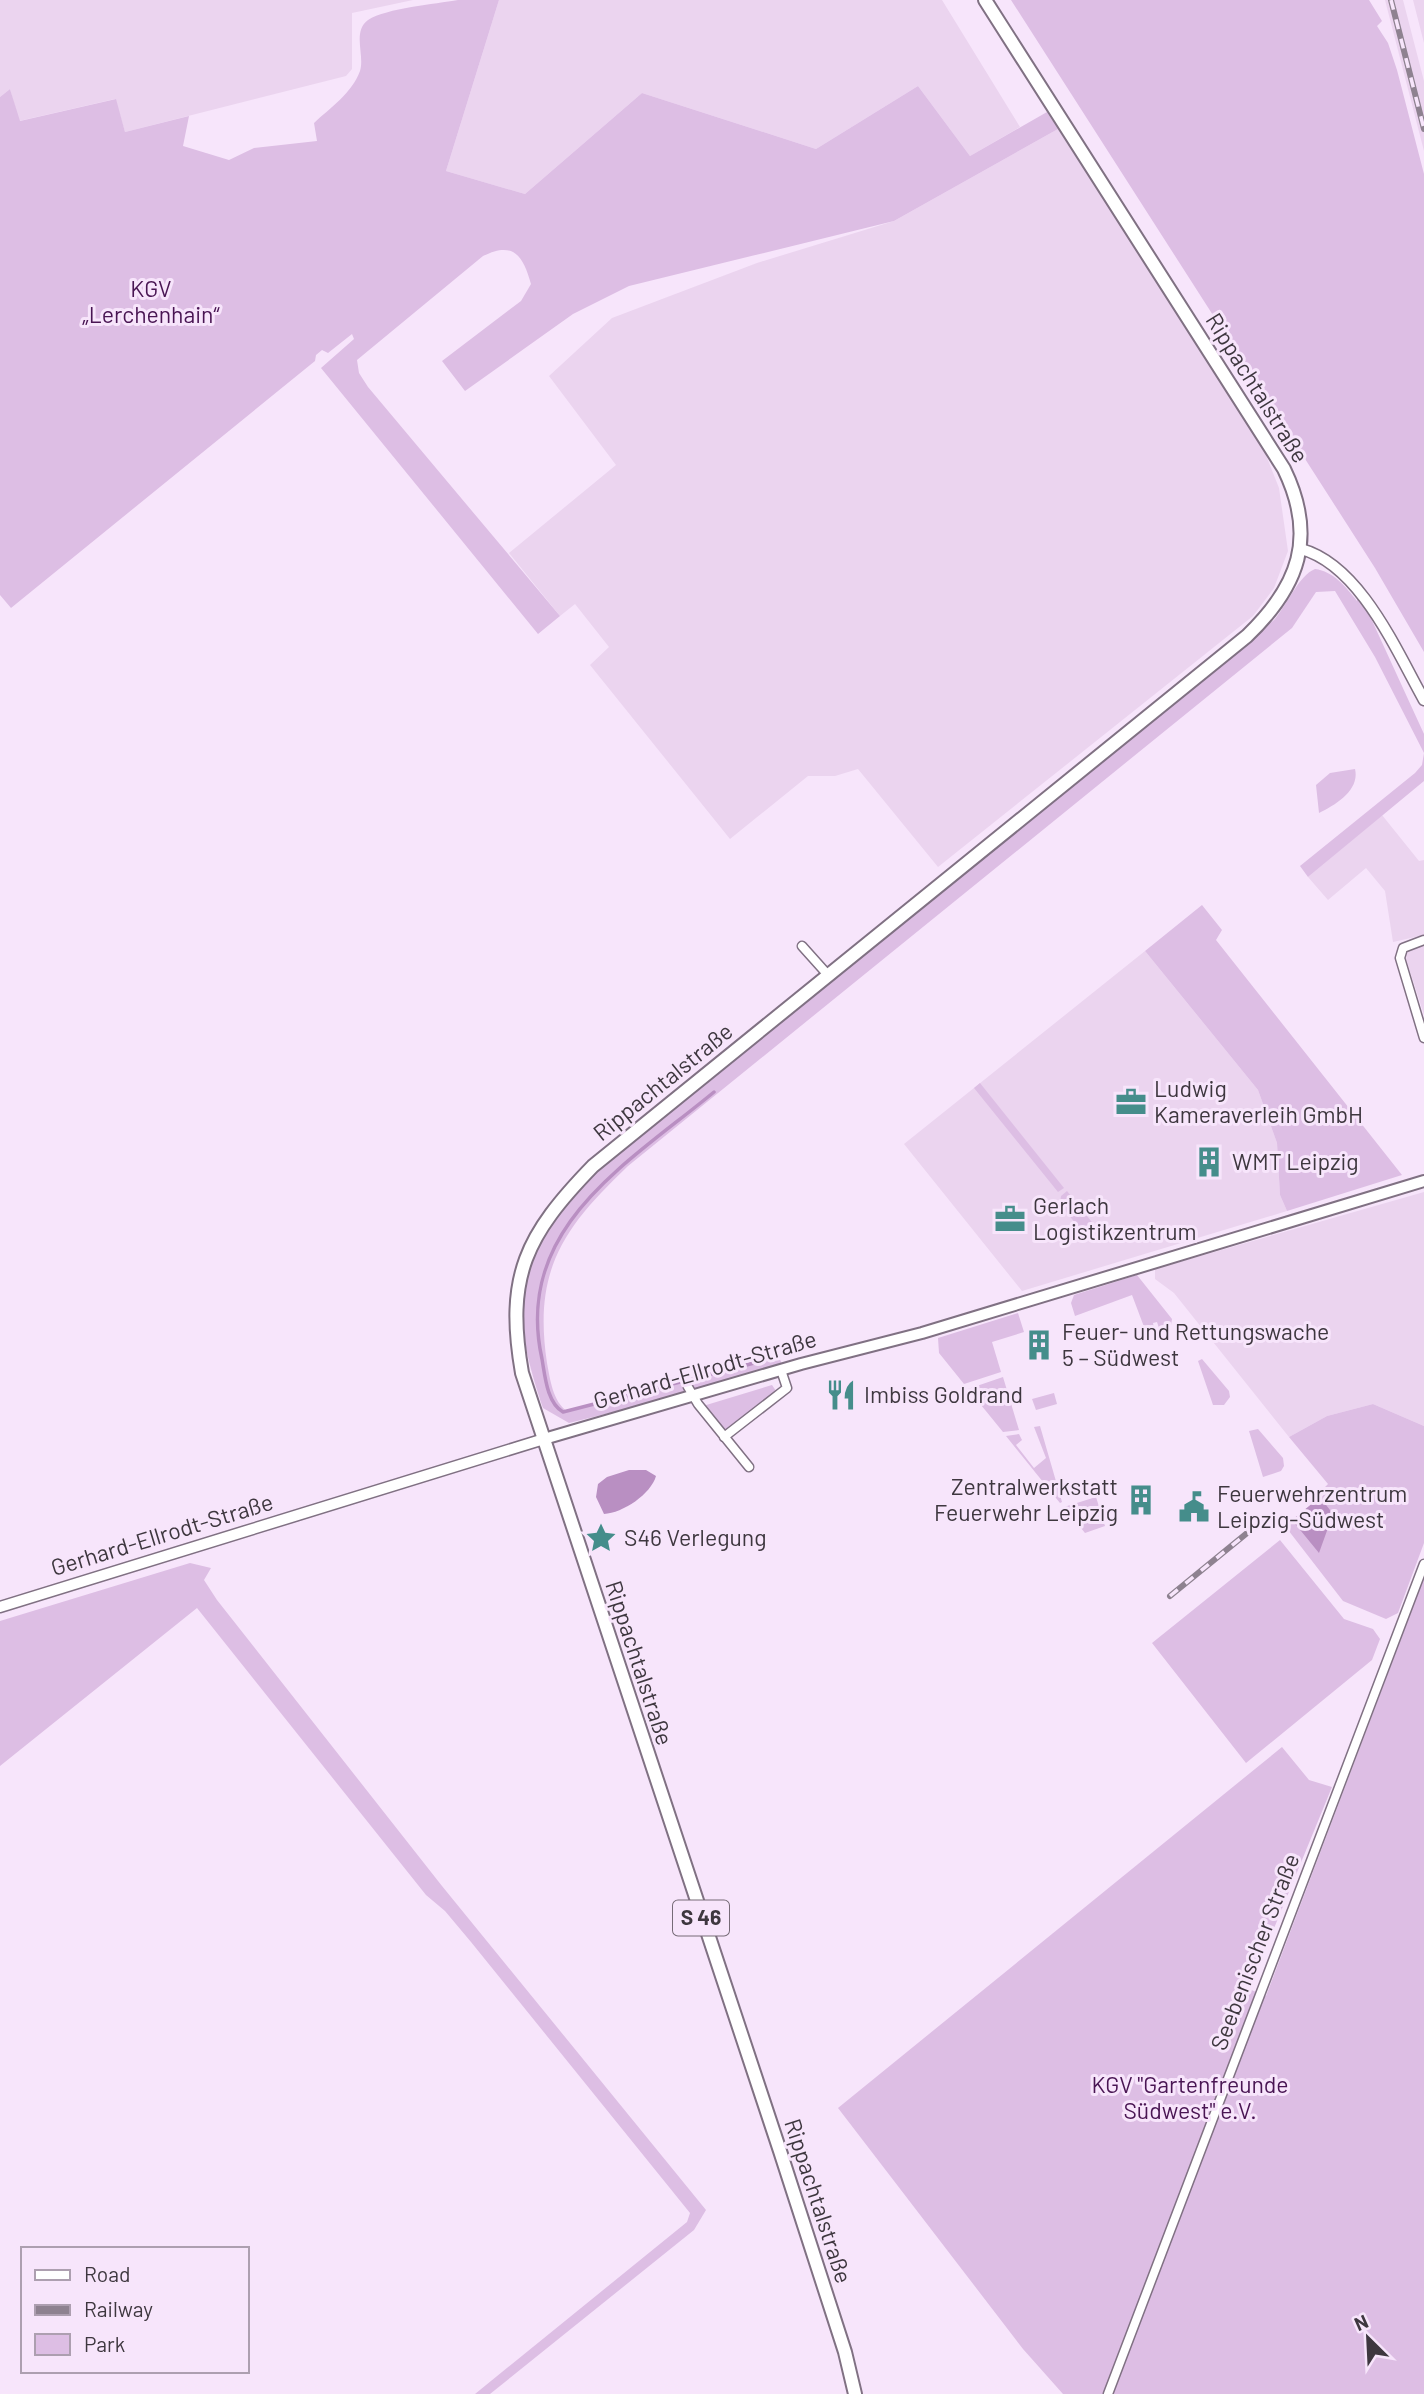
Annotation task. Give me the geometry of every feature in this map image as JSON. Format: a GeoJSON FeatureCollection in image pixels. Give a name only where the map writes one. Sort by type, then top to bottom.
{"type":"FeatureCollection","features":[{"type":"Feature","properties":{"kind":"main road","name":"Rippachtalstraße"},"geometry":{"type":"LineString","coordinates":[[855,2394],[845,2352],[784,2164],[522,1373],[515,1300],[526,1256],[541,1224],[593,1166],[1247,636],[1271,613],[1294,573],[1301,549],[1299,510],[1284,469],[985,0]]}},
{"type":"Feature","properties":{"kind":"main road","name":"Gerhard-Ellrodt-Straße"},"geometry":{"type":"LineString","coordinates":[[544,1439],[691,1392],[922,1333],[1424,1181]]}},
{"type":"Feature","properties":{"kind":"street"},"geometry":{"type":"LineString","coordinates":[[1301,549],[1329,561],[1358,590],[1424,700]]}},
{"type":"Feature","properties":{"kind":"street"},"geometry":{"type":"LineString","coordinates":[[1424,940],[1403,948],[1400,958],[1424,1038]]}},
{"type":"Feature","properties":{"kind":"street"},"geometry":{"type":"LineString","coordinates":[[802,946],[828,975]]}},
{"type":"Feature","properties":{"kind":"street"},"geometry":{"type":"LineString","coordinates":[[724,1437],[787,1388],[781,1370]]}},
{"type":"Feature","properties":{"kind":"street"},"geometry":{"type":"LineString","coordinates":[[691,1392],[749,1467]]}},
{"type":"Feature","properties":{"kind":"street","name":"Gerhard-Ellrodt-Straße"},"geometry":{"type":"LineString","coordinates":[[0,1607],[544,1439]]}},
{"type":"Feature","properties":{"kind":"street","name":"Seebenischer Straße"},"geometry":{"type":"LineString","coordinates":[[1108,2394],[1424,1564]]}},
{"type":"Feature","properties":{"kind":"shaded area"},"geometry":{"type":"Polygon","coordinates":[[[0,0],[413,0],[352,13],[352,69],[346,76],[125,132],[115,99],[19,121],[10,89],[0,97],[0,0]]]}},
{"type":"Feature","properties":{"kind":"shaded area"},"geometry":{"type":"Polygon","coordinates":[[[499,0],[942,0],[1020,127],[970,156],[918,86],[816,149],[642,93],[525,194],[446,171],[499,0]]]}},
{"type":"Feature","properties":{"kind":"shaded area"},"geometry":{"type":"Polygon","coordinates":[[[1385,0],[1403,0],[1424,81],[1424,151],[1385,0]]]}},
{"type":"Feature","properties":{"kind":"shaded area"},"geometry":{"type":"Polygon","coordinates":[[[1413,0],[1424,0],[1424,43],[1413,0]]]}},
{"type":"Feature","properties":{"kind":"shaded area"},"geometry":{"type":"Polygon","coordinates":[[[1058,129],[1262,445],[1279,488],[1288,551],[1274,588],[1253,616],[938,867],[858,769],[835,776],[808,776],[730,839],[590,665],[609,647],[575,604],[560,616],[509,553],[616,465],[549,376],[612,318],[757,263],[894,221],[1058,129]]]}},
{"type":"Feature","properties":{"kind":"shaded area"},"geometry":{"type":"Polygon","coordinates":[[[1382,815],[1419,861],[1424,860],[1424,935],[1393,942],[1385,891],[1366,868],[1328,900],[1308,877],[1382,815]]]}},
{"type":"Feature","properties":{"kind":"shaded area"},"geometry":{"type":"Polygon","coordinates":[[[1424,945],[1424,1015],[1406,959],[1407,953],[1413,947],[1424,945]]]}},
{"type":"Feature","properties":{"kind":"shaded area"},"geometry":{"type":"Polygon","coordinates":[[[1145,951],[1258,1090],[1277,1143],[1280,1195],[1287,1211],[1022,1291],[904,1144],[1145,951]]]}},
{"type":"Feature","properties":{"kind":"shaded area"},"geometry":{"type":"Polygon","coordinates":[[[1424,1192],[1424,1426],[1373,1404],[1327,1416],[1289,1437],[1174,1293],[1155,1279],[1155,1269],[1424,1192]]]}},
{"type":"Feature","properties":{"kind":"shaded area"},"geometry":{"type":"Polygon","coordinates":[[[629,1470],[646,1470],[656,1476],[642,1496],[619,1510],[604,1514],[596,1497],[598,1484],[607,1477],[629,1470]]]}},
{"type":"Feature","properties":{"kind":"shaded area"},"geometry":{"type":"Polygon","coordinates":[[[1320,1497],[1333,1514],[1319,1553],[1292,1520],[1320,1497]]]}},
{"type":"Feature","properties":{"kind":"green space","name":"KGV „Lerchenhain“"},"geometry":{"type":"Polygon","coordinates":[[[458,0],[499,0],[446,171],[525,194],[642,93],[816,149],[918,86],[970,156],[1047,112],[1058,129],[894,221],[629,286],[573,314],[465,391],[442,361],[521,301],[531,284],[520,258],[509,251],[502,250],[483,256],[357,360],[359,373],[368,387],[560,616],[538,634],[321,368],[354,339],[352,334],[328,353],[322,350],[316,355],[315,361],[11,608],[0,595],[0,97],[10,89],[20,121],[116,99],[125,132],[189,116],[183,146],[229,160],[254,148],[317,141],[314,123],[346,93],[360,71],[360,37],[363,25],[368,20],[399,9],[458,0]]]}},
{"type":"Feature","properties":{"kind":"green space"},"geometry":{"type":"Polygon","coordinates":[[[1011,0],[1369,0],[1382,21],[1377,26],[1388,43],[1397,70],[1424,174],[1424,652],[1375,568],[1011,0]]]}},
{"type":"Feature","properties":{"kind":"green space"},"geometry":{"type":"Polygon","coordinates":[[[1315,569],[1333,576],[1357,601],[1358,590],[1424,734],[1424,753],[1375,657],[1335,591],[1316,592],[1292,628],[628,1166],[605,1188],[570,1231],[549,1276],[544,1330],[553,1390],[558,1402],[567,1411],[778,1355],[782,1364],[674,1397],[569,1423],[543,1408],[525,1339],[522,1312],[524,1286],[532,1262],[545,1237],[587,1180],[1274,620],[1298,584],[1315,569]]]}},
{"type":"Feature","properties":{"kind":"green space"},"geometry":{"type":"Polygon","coordinates":[[[1424,753],[1424,781],[1308,877],[1300,866],[1415,773],[1422,765],[1424,753]]]}},
{"type":"Feature","properties":{"kind":"green space"},"geometry":{"type":"Polygon","coordinates":[[[1355,769],[1356,777],[1350,790],[1339,801],[1319,813],[1316,785],[1330,773],[1355,769]]]}},
{"type":"Feature","properties":{"kind":"green space"},"geometry":{"type":"Polygon","coordinates":[[[1202,905],[1222,930],[1216,940],[1402,1175],[1287,1211],[1280,1195],[1277,1143],[1258,1090],[1145,951],[1202,905]]]}},
{"type":"Feature","properties":{"kind":"green space"},"geometry":{"type":"Polygon","coordinates":[[[980,1083],[1064,1188],[1058,1192],[974,1088],[980,1083]]]}},
{"type":"Feature","properties":{"kind":"green space"},"geometry":{"type":"Polygon","coordinates":[[[1067,1191],[1099,1231],[1088,1239],[1060,1204],[1061,1196],[1067,1191]]]}},
{"type":"Feature","properties":{"kind":"green space"},"geometry":{"type":"Polygon","coordinates":[[[1137,1275],[1172,1319],[1170,1331],[1161,1334],[1157,1322],[1153,1323],[1155,1333],[1150,1334],[1149,1340],[1132,1295],[1075,1316],[1071,1303],[1074,1295],[1137,1275]]]}},
{"type":"Feature","properties":{"kind":"green space"},"geometry":{"type":"Polygon","coordinates":[[[1018,1313],[1024,1332],[992,1342],[1001,1372],[964,1384],[939,1353],[938,1338],[1018,1313]]]}},
{"type":"Feature","properties":{"kind":"green space"},"geometry":{"type":"Polygon","coordinates":[[[1202,1359],[1229,1391],[1230,1397],[1224,1405],[1213,1405],[1198,1361],[1202,1359]]]}},
{"type":"Feature","properties":{"kind":"green space"},"geometry":{"type":"Polygon","coordinates":[[[1003,1377],[1019,1430],[1003,1432],[968,1389],[1003,1377]]]}},
{"type":"Feature","properties":{"kind":"green space"},"geometry":{"type":"Polygon","coordinates":[[[772,1385],[776,1391],[724,1432],[703,1406],[772,1385]]]}},
{"type":"Feature","properties":{"kind":"green space"},"geometry":{"type":"Polygon","coordinates":[[[1054,1393],[1057,1404],[1036,1410],[1032,1399],[1054,1393]]]}},
{"type":"Feature","properties":{"kind":"green space"},"geometry":{"type":"Polygon","coordinates":[[[1373,1404],[1424,1426],[1424,1543],[1398,1613],[1386,1619],[1343,1601],[1285,1526],[1325,1494],[1322,1490],[1328,1484],[1289,1437],[1327,1416],[1373,1404]]]}},
{"type":"Feature","properties":{"kind":"green space"},"geometry":{"type":"Polygon","coordinates":[[[1040,1426],[1062,1502],[1060,1503],[1006,1436],[1019,1434],[1022,1440],[1016,1445],[1034,1468],[1046,1458],[1034,1427],[1040,1426]]]}},
{"type":"Feature","properties":{"kind":"green space"},"geometry":{"type":"Polygon","coordinates":[[[1258,1429],[1283,1458],[1284,1466],[1281,1471],[1263,1477],[1249,1431],[1258,1429]]]}},
{"type":"Feature","properties":{"kind":"green space"},"geometry":{"type":"Polygon","coordinates":[[[1096,1497],[1105,1526],[1085,1533],[1064,1507],[1096,1497]]]}},
{"type":"Feature","properties":{"kind":"green space"},"geometry":{"type":"Polygon","coordinates":[[[1280,1540],[1344,1619],[1373,1629],[1380,1639],[1372,1660],[1246,1763],[1152,1643],[1280,1540]]]}},
{"type":"Feature","properties":{"kind":"green space"},"geometry":{"type":"Polygon","coordinates":[[[190,1563],[211,1568],[204,1580],[217,1600],[442,1886],[706,2210],[694,2230],[490,2394],[475,2394],[687,2222],[690,2213],[471,1942],[445,1911],[426,1895],[197,1608],[0,1766],[0,1621],[190,1563]]]}},
{"type":"Feature","properties":{"kind":"green space","name":"KGV \"Gartenfreunde Südwest\" e.V."},"geometry":{"type":"Polygon","coordinates":[[[1424,1578],[1424,2394],[1063,2394],[1023,2349],[838,2108],[1282,1747],[1309,1780],[1332,1787],[1249,1989],[1266,1996],[1424,1578]]]}},
{"type":"Feature","properties":{"kind":"waterway"},"geometry":{"type":"LineString","coordinates":[[714,1092],[614,1174],[585,1203],[561,1236],[544,1272],[537,1313],[544,1373],[550,1396],[563,1412],[758,1362]]}},
{"type":"Feature","properties":{"kind":"railway"},"geometry":{"type":"LineString","coordinates":[[1391,0],[1424,129]]}},
{"type":"Feature","properties":{"kind":"railway"},"geometry":{"type":"LineString","coordinates":[[1170,1596],[1263,1520]]}},
{"type":"Feature","properties":{"kind":"place","name":"Ludwig Kameraverleih GmbH"},"geometry":{"type":"Point","coordinates":[1131,1102]}},
{"type":"Feature","properties":{"kind":"place","name":"WMT Leipzig"},"geometry":{"type":"Point","coordinates":[1209,1162]}},
{"type":"Feature","properties":{"kind":"place","name":"Gerlach Logistikzentrum"},"geometry":{"type":"Point","coordinates":[1010,1219]}},
{"type":"Feature","properties":{"kind":"place","name":"Feuer- und Rettungswache 5 – Südwest"},"geometry":{"type":"Point","coordinates":[1039,1345]}},
{"type":"Feature","properties":{"kind":"place","name":"Imbiss Goldrand"},"geometry":{"type":"Point","coordinates":[841,1395]}},
{"type":"Feature","properties":{"kind":"place","name":"Zentralwerkstatt Feuerwehr Leipzig"},"geometry":{"type":"Point","coordinates":[1141,1500]}},
{"type":"Feature","properties":{"kind":"place","name":"Feuerwehrzentrum Leipzig-Südwest"},"geometry":{"type":"Point","coordinates":[1194,1507]}},
{"type":"Feature","properties":{"kind":"place","name":"S46 Verlegung"},"geometry":{"type":"Point","coordinates":[601,1538]}}]}
